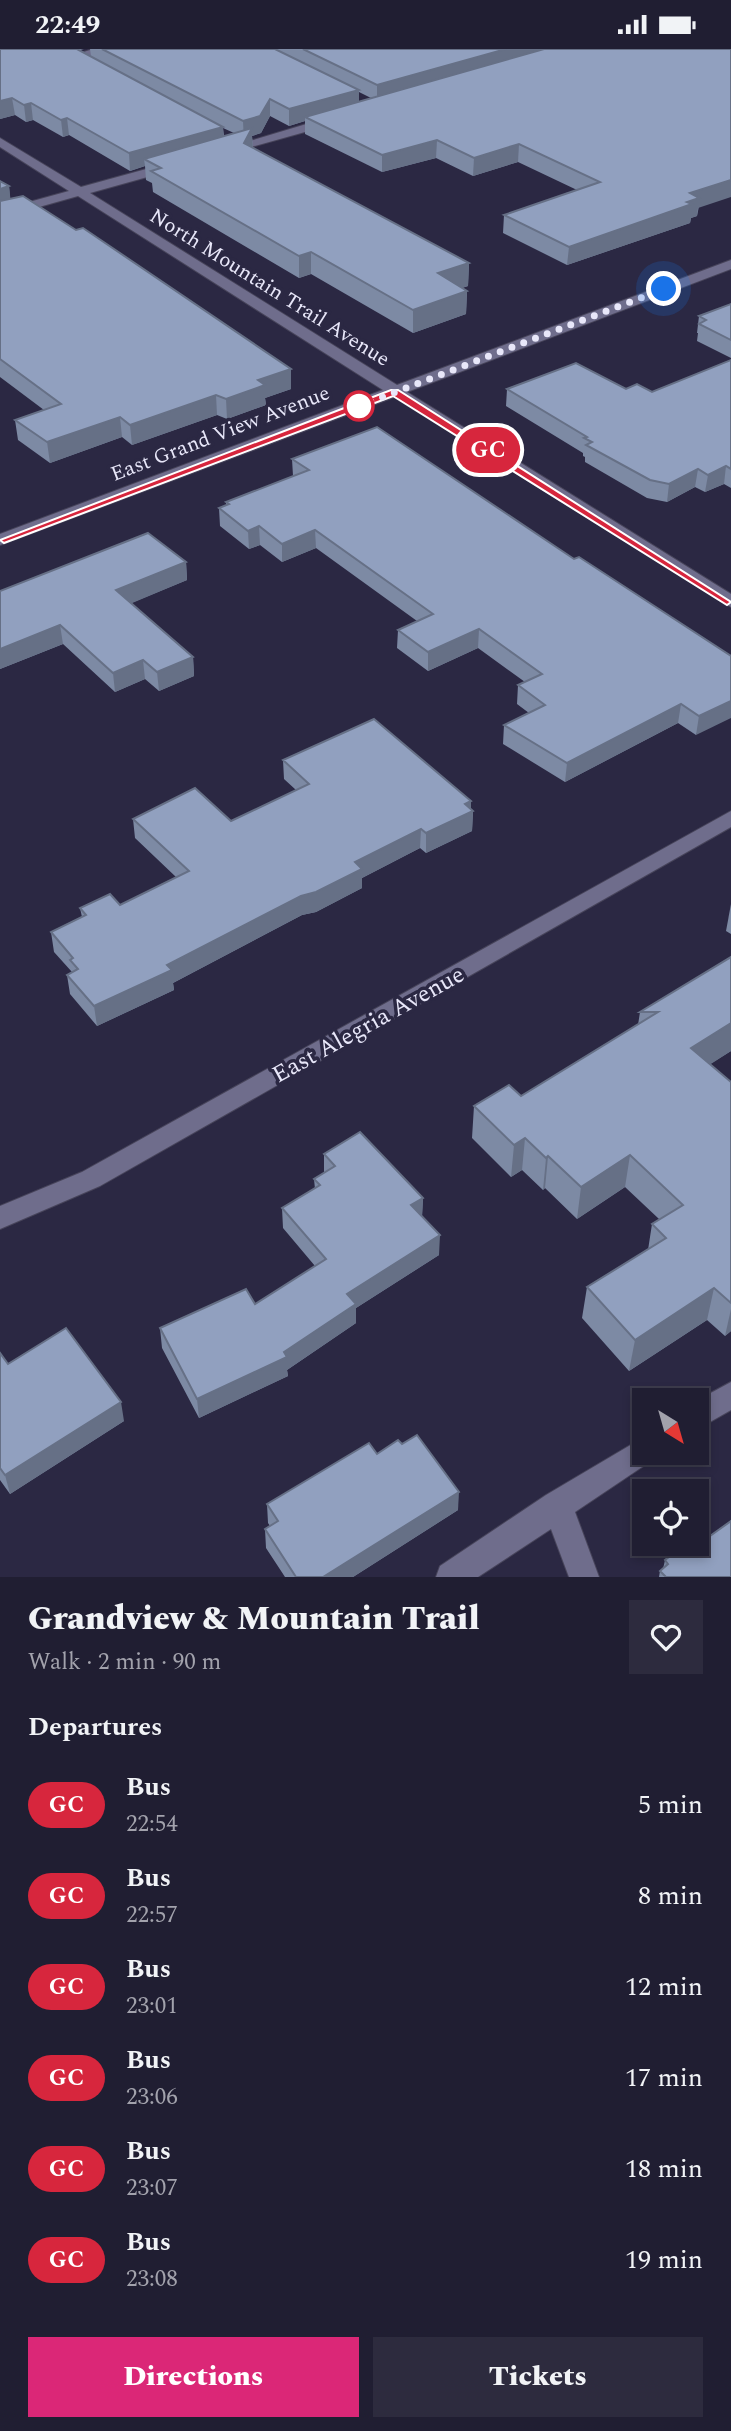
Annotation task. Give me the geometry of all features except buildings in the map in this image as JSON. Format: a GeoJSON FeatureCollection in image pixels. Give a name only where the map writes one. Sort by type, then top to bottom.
{"type":"FeatureCollection","features":[{"type":"Feature","properties":{"kind":"street"},"geometry":{"type":"LineString","coordinates":[[98,69],[74,57],[107,49]]}},
{"type":"Feature","properties":{"kind":"street"},"geometry":{"type":"LineString","coordinates":[[217,153],[237,142],[350,115]]}},
{"type":"Feature","properties":{"kind":"street","name":"North Mountain Trail Avenue"},"geometry":{"type":"LineString","coordinates":[[0,142],[731,602]]}},
{"type":"Feature","properties":{"kind":"street"},"geometry":{"type":"LineString","coordinates":[[0,214],[179,164]]}},
{"type":"Feature","properties":{"kind":"street","name":"East Grand View Avenue"},"geometry":{"type":"LineString","coordinates":[[0,540],[731,264]]}},
{"type":"Feature","properties":{"kind":"street","name":"East Alegria Avenue"},"geometry":{"type":"LineString","coordinates":[[0,1218],[91,1179],[731,818]]}},
{"type":"Feature","properties":{"kind":"street"},"geometry":{"type":"LineString","coordinates":[[709,1409],[731,1395]]}},
{"type":"Feature","properties":{"kind":"street"},"geometry":{"type":"LineString","coordinates":[[451,1577],[632,1458]]}},
{"type":"Feature","properties":{"kind":"street"},"geometry":{"type":"LineString","coordinates":[[557,1505],[584,1577]]}},
{"type":"Feature","properties":{"kind":"bus line","name":"GC"},"geometry":{"type":"LineString","coordinates":[[0,540],[394,392],[731,602]]}},
{"type":"Feature","properties":{"kind":"route"},"geometry":{"type":"LineString","coordinates":[[359,406],[664,289]]}}]}
